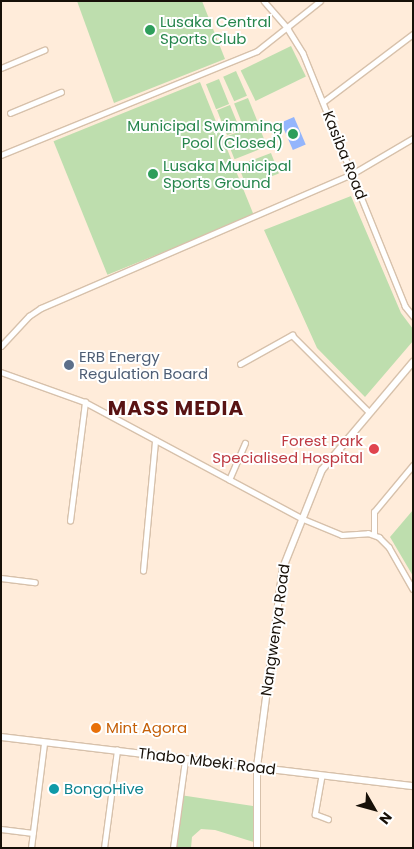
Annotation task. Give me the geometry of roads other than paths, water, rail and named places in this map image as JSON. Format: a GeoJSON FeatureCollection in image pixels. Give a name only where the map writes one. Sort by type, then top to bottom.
{"type":"FeatureCollection","features":[{"type":"Feature","properties":{"kind":"main road","name":"Nangwenya Road"},"geometry":{"type":"LineString","coordinates":[[257,848],[257,767],[279,583],[301,518],[325,464],[413,362]]}},
{"type":"Feature","properties":{"kind":"main road","name":"Thabo Mbeki Road"},"geometry":{"type":"LineString","coordinates":[[1,737],[413,786]]}},
{"type":"Feature","properties":{"kind":"street","name":"Kasiba Road"},"geometry":{"type":"LineString","coordinates":[[264,1],[288,29],[323,102],[405,306],[413,316]]}},
{"type":"Feature","properties":{"kind":"street"},"geometry":{"type":"LineString","coordinates":[[1,155],[227,65],[257,51],[288,29],[320,1]]}},
{"type":"Feature","properties":{"kind":"street"},"geometry":{"type":"LineString","coordinates":[[323,102],[413,34]]}},
{"type":"Feature","properties":{"kind":"street"},"geometry":{"type":"LineString","coordinates":[[1,68],[44,50]]}},
{"type":"Feature","properties":{"kind":"street"},"geometry":{"type":"LineString","coordinates":[[10,113],[61,92]]}},
{"type":"Feature","properties":{"kind":"street"},"geometry":{"type":"LineString","coordinates":[[1,346],[28,316],[47,304],[352,174],[413,138]]}},
{"type":"Feature","properties":{"kind":"street"},"geometry":{"type":"LineString","coordinates":[[240,364],[292,335],[369,412]]}},
{"type":"Feature","properties":{"kind":"street"},"geometry":{"type":"LineString","coordinates":[[1,372],[85,402],[301,518],[346,536],[374,534],[387,544],[413,589]]}},
{"type":"Feature","properties":{"kind":"street"},"geometry":{"type":"LineString","coordinates":[[70,521],[85,402]]}},
{"type":"Feature","properties":{"kind":"street"},"geometry":{"type":"LineString","coordinates":[[143,571],[155,440]]}},
{"type":"Feature","properties":{"kind":"street"},"geometry":{"type":"LineString","coordinates":[[229,480],[245,443]]}},
{"type":"Feature","properties":{"kind":"street"},"geometry":{"type":"LineString","coordinates":[[374,534],[374,512],[413,465]]}},
{"type":"Feature","properties":{"kind":"street"},"geometry":{"type":"LineString","coordinates":[[1,578],[35,582]]}},
{"type":"Feature","properties":{"kind":"street"},"geometry":{"type":"LineString","coordinates":[[31,848],[44,743]]}},
{"type":"Feature","properties":{"kind":"street"},"geometry":{"type":"LineString","coordinates":[[104,848],[116,750]]}},
{"type":"Feature","properties":{"kind":"street"},"geometry":{"type":"LineString","coordinates":[[173,848],[185,760]]}},
{"type":"Feature","properties":{"kind":"street"},"geometry":{"type":"LineString","coordinates":[[322,776],[314,814],[328,818]]}},
{"type":"Feature","properties":{"kind":"street"},"geometry":{"type":"LineString","coordinates":[[1,829],[33,833]]}},
{"type":"Feature","properties":{"kind":"water","name":"Municipal Swimming Pool (Closed)"},"geometry":{"type":"Polygon","coordinates":[[[294,117],[306,145],[293,150],[281,122],[294,117]]]}},
{"type":"Feature","properties":{"kind":"place","name":"Lusaka Central Sports Club"},"geometry":{"type":"Point","coordinates":[150,30]}},
{"type":"Feature","properties":{"kind":"place","name":"Municipal Swimming Pool (Closed)"},"geometry":{"type":"Point","coordinates":[293,134]}},
{"type":"Feature","properties":{"kind":"place","name":"Lusaka Municipal Sports Ground"},"geometry":{"type":"Point","coordinates":[153,174]}},
{"type":"Feature","properties":{"kind":"place","name":"ERB Energy Regulation Board"},"geometry":{"type":"Point","coordinates":[69,365]}},
{"type":"Feature","properties":{"kind":"place","name":"Forest Park Specialised Hospital"},"geometry":{"type":"Point","coordinates":[374,449]}},
{"type":"Feature","properties":{"kind":"place","name":"Mint Agora"},"geometry":{"type":"Point","coordinates":[96,728]}},
{"type":"Feature","properties":{"kind":"place","name":"BongoHive"},"geometry":{"type":"Point","coordinates":[54,789]}},
{"type":"Feature","properties":{"kind":"district","name":"MASS MEDIA"},"geometry":{"type":"Point","coordinates":[176,408]}}]}
